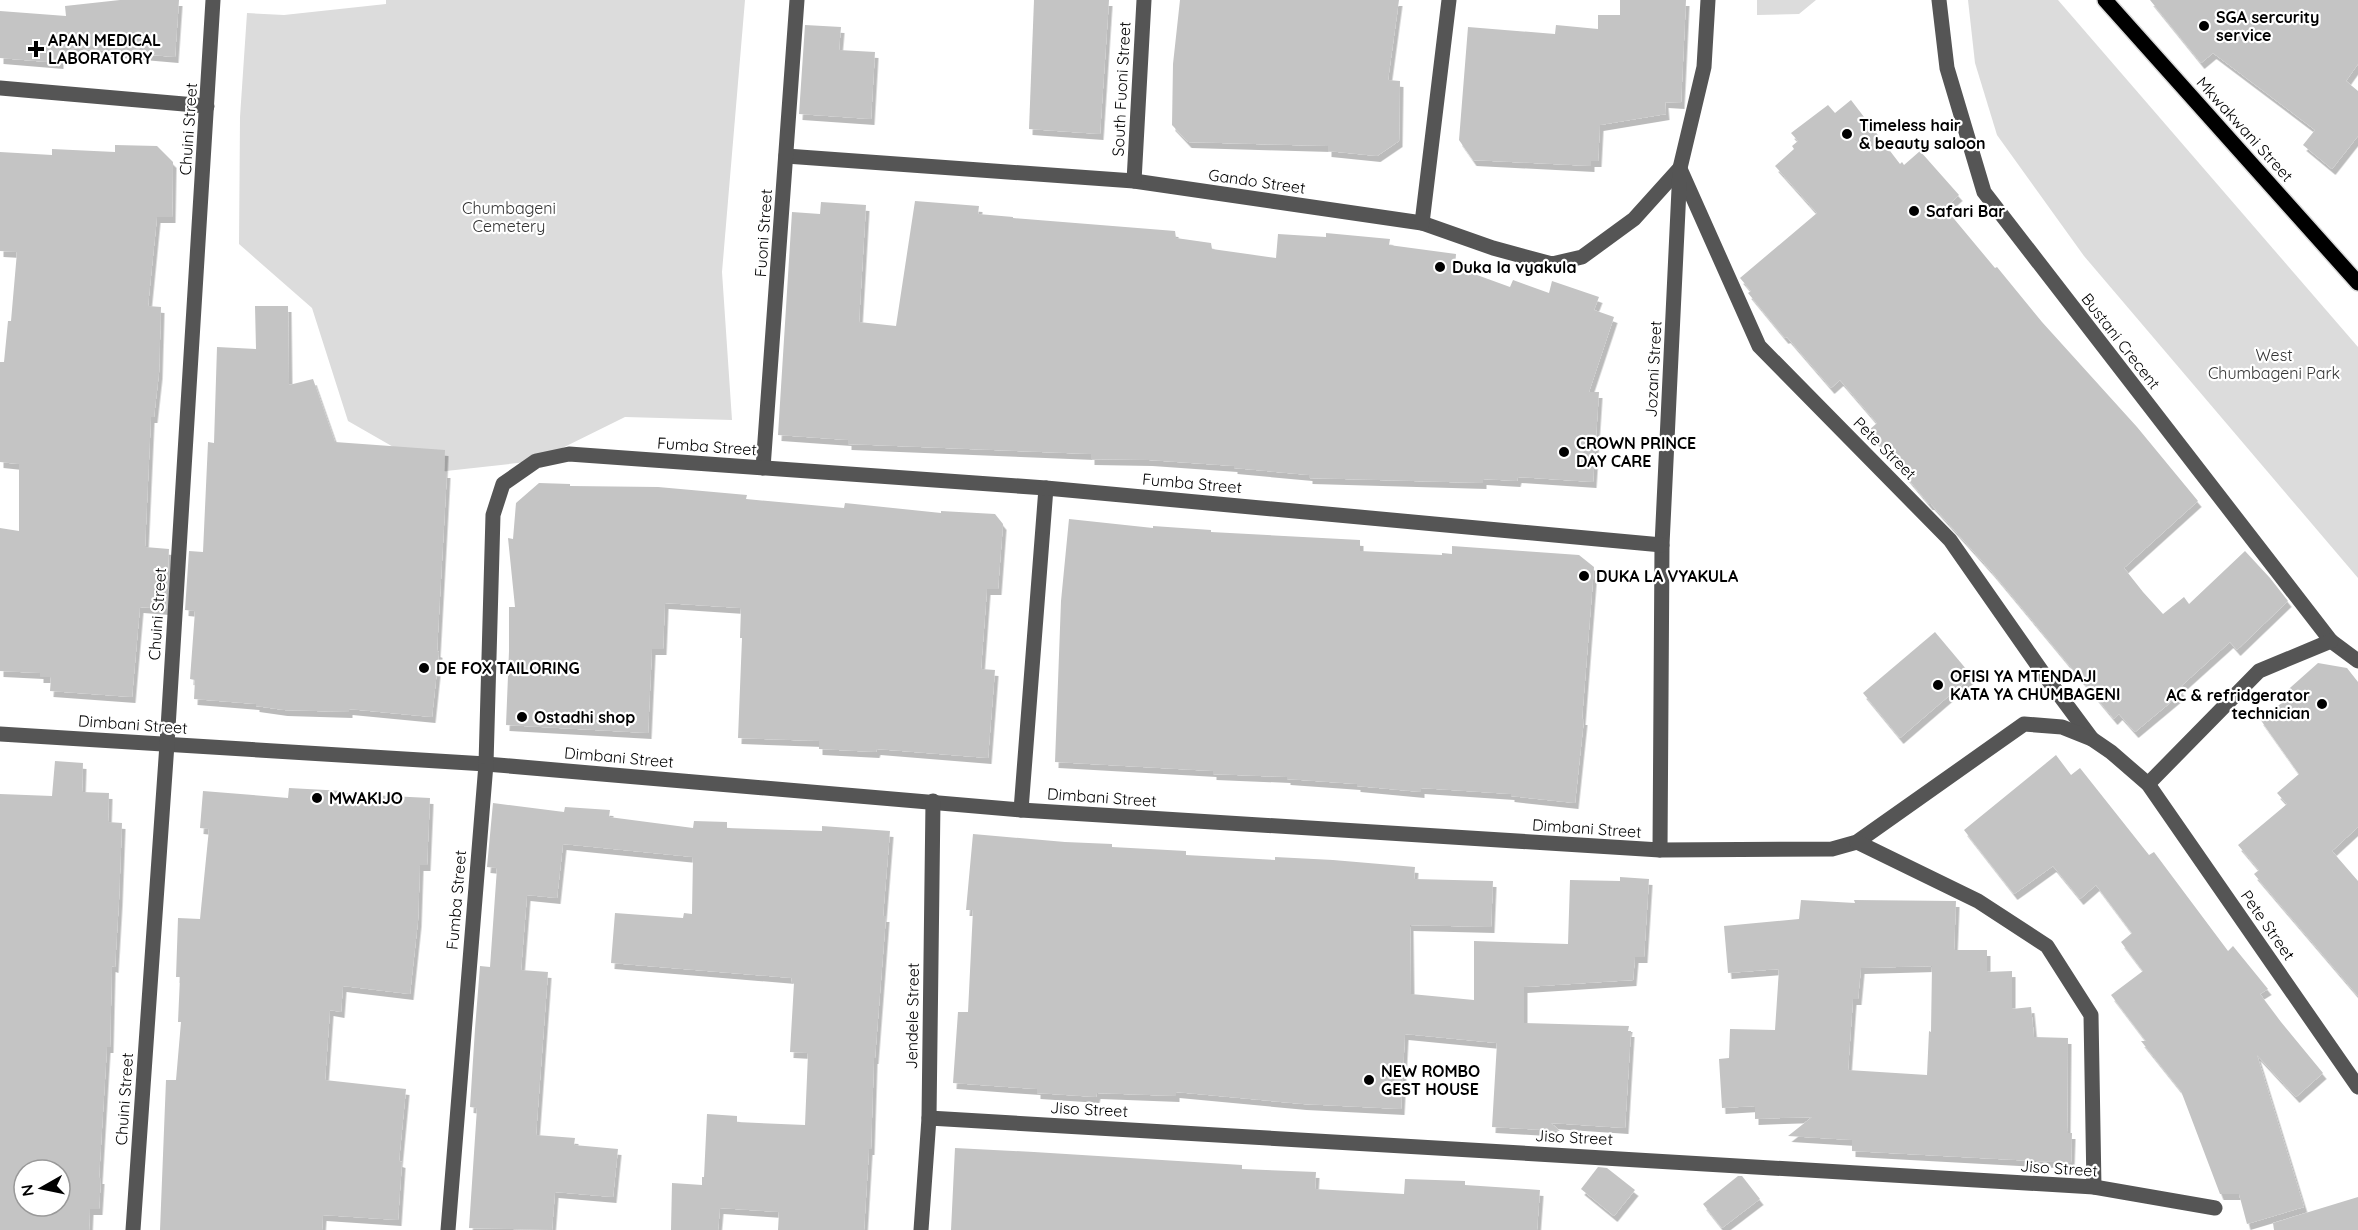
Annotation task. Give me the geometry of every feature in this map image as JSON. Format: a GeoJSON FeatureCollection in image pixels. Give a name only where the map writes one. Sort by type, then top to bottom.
{"type":"FeatureCollection","features":[{"type":"Feature","properties":{"kind":"main road","name":"Mkwakwani Street"},"geometry":{"type":"LineString","coordinates":[[2105,0],[2358,283]]}},
{"type":"Feature","properties":{"kind":"street","name":"Chuini Street"},"geometry":{"type":"LineString","coordinates":[[133,1230],[167,744],[213,0]]}},
{"type":"Feature","properties":{"kind":"street","name":"Fuoni Street"},"geometry":{"type":"LineString","coordinates":[[763,468],[797,0]]}},
{"type":"Feature","properties":{"kind":"street","name":"South Fuoni Street"},"geometry":{"type":"LineString","coordinates":[[1134,181],[1144,0]]}},
{"type":"Feature","properties":{"kind":"street"},"geometry":{"type":"LineString","coordinates":[[1422,223],[1449,0]]}},
{"type":"Feature","properties":{"kind":"street","name":"Jozani Street"},"geometry":{"type":"LineString","coordinates":[[1660,850],[1662,545],[1680,168],[1704,67],[1708,0]]}},
{"type":"Feature","properties":{"kind":"street","name":"Bustani Crecent"},"geometry":{"type":"LineString","coordinates":[[1939,0],[1947,68],[1984,192],[2331,641],[2358,661]]}},
{"type":"Feature","properties":{"kind":"street"},"geometry":{"type":"LineString","coordinates":[[0,88],[207,106]]}},
{"type":"Feature","properties":{"kind":"street","name":"Gando Street"},"geometry":{"type":"LineString","coordinates":[[786,156],[1134,181],[1422,223],[1551,264],[1582,257],[1634,219],[1680,168]]}},
{"type":"Feature","properties":{"kind":"street","name":"Pete Street"},"geometry":{"type":"LineString","coordinates":[[1680,168],[1759,346],[1950,540],[2092,739]]}},
{"type":"Feature","properties":{"kind":"street","name":"Fumba Street"},"geometry":{"type":"LineString","coordinates":[[448,1230],[486,764],[494,515],[503,484],[536,461],[569,454],[1046,488],[1662,545]]}},
{"type":"Feature","properties":{"kind":"street"},"geometry":{"type":"LineString","coordinates":[[1021,810],[1046,488]]}},
{"type":"Feature","properties":{"kind":"street"},"geometry":{"type":"LineString","coordinates":[[2148,784],[2259,671],[2331,641]]}},
{"type":"Feature","properties":{"kind":"street","name":"Dimbani Street"},"geometry":{"type":"LineString","coordinates":[[0,734],[486,764],[1021,810],[1660,850],[1832,849],[1857,842],[2024,724],[2062,727],[2092,739],[2148,784]]}},
{"type":"Feature","properties":{"kind":"street","name":"Pete Street"},"geometry":{"type":"LineString","coordinates":[[2148,784],[2358,1088]]}},
{"type":"Feature","properties":{"kind":"street","name":"Jendele Street"},"geometry":{"type":"LineString","coordinates":[[921,1230],[929,1118],[933,801]]}},
{"type":"Feature","properties":{"kind":"street"},"geometry":{"type":"LineString","coordinates":[[1857,842],[1978,901],[2047,946],[2091,1015],[2094,1187]]}},
{"type":"Feature","properties":{"kind":"street","name":"Jiso Street"},"geometry":{"type":"LineString","coordinates":[[929,1118],[2094,1187],[2215,1208]]}},
{"type":"Feature","properties":{"kind":"green space","name":"Chumbageni Cemetery"},"geometry":{"type":"Polygon","coordinates":[[[386,0],[745,0],[722,272],[732,420],[625,417],[536,461],[437,472],[348,421],[312,308],[239,244],[240,117],[247,13],[284,15],[386,4],[386,0]]]}},
{"type":"Feature","properties":{"kind":"green space"},"geometry":{"type":"Polygon","coordinates":[[[1757,0],[1816,0],[1799,14],[1757,15],[1757,0]]]}},
{"type":"Feature","properties":{"kind":"green space","name":"West Chumbageni Park"},"geometry":{"type":"Polygon","coordinates":[[[1968,0],[2058,0],[2358,347],[2358,578],[2084,256],[1997,135],[1975,63],[1968,0]]]}},
{"type":"Feature","properties":{"kind":"building"},"geometry":{"type":"Polygon","coordinates":[[[120,0],[179,0],[175,57],[60,47],[60,63],[0,58],[0,11],[66,16],[65,6],[120,0]]]}},
{"type":"Feature","properties":{"kind":"building"},"geometry":{"type":"Polygon","coordinates":[[[1034,0],[1109,0],[1100,134],[1029,129],[1034,0]]]}},
{"type":"Feature","properties":{"kind":"building"},"geometry":{"type":"Polygon","coordinates":[[[1180,0],[1399,0],[1388,80],[1400,81],[1399,141],[1377,156],[1328,151],[1328,146],[1188,142],[1172,125],[1173,64],[1180,0]]]}},
{"type":"Feature","properties":{"kind":"building"},"geometry":{"type":"Polygon","coordinates":[[[1620,0],[1686,0],[1681,103],[1665,102],[1666,114],[1600,125],[1598,161],[1591,161],[1591,166],[1473,160],[1459,140],[1468,27],[1555,34],[1556,25],[1598,29],[1598,15],[1620,15],[1620,0]]]}},
{"type":"Feature","properties":{"kind":"building"},"geometry":{"type":"Polygon","coordinates":[[[2150,0],[2358,0],[2358,64],[2346,81],[2358,91],[2358,136],[2332,169],[2303,145],[2315,130],[2213,53],[2201,63],[2150,0]]]}},
{"type":"Feature","properties":{"kind":"building"},"geometry":{"type":"Polygon","coordinates":[[[805,25],[841,27],[839,50],[875,52],[871,119],[799,114],[805,25]]]}},
{"type":"Feature","properties":{"kind":"building"},"geometry":{"type":"Polygon","coordinates":[[[1851,100],[1900,164],[1902,162],[1904,165],[1920,151],[1959,195],[1945,208],[2042,322],[2137,427],[2198,501],[2124,568],[2143,592],[2163,614],[2184,597],[2189,604],[2245,551],[2288,601],[2237,650],[2230,642],[2179,688],[2183,692],[2135,732],[2119,714],[2114,719],[1992,572],[1929,504],[1868,431],[1877,423],[1840,380],[1831,388],[1787,337],[1785,338],[1748,293],[1751,291],[1740,278],[1817,213],[1775,166],[1794,149],[1792,146],[1798,141],[1791,133],[1828,105],[1835,113],[1851,100]]]}},
{"type":"Feature","properties":{"kind":"building"},"geometry":{"type":"Polygon","coordinates":[[[115,145],[157,146],[173,162],[172,217],[157,217],[148,306],[161,307],[159,373],[154,417],[151,417],[145,547],[169,549],[166,609],[140,607],[132,697],[50,691],[51,677],[40,677],[40,673],[0,671],[0,528],[19,531],[19,464],[0,462],[0,362],[4,362],[8,321],[11,321],[17,252],[0,251],[0,152],[52,155],[52,149],[115,152],[115,145]]]}},
{"type":"Feature","properties":{"kind":"building"},"geometry":{"type":"Polygon","coordinates":[[[915,201],[979,206],[978,214],[1175,231],[1176,238],[1211,243],[1212,249],[1276,258],[1278,234],[1326,237],[1326,233],[1390,239],[1389,245],[1456,254],[1455,267],[1510,287],[1513,280],[1549,293],[1552,281],[1599,297],[1594,310],[1614,317],[1589,392],[1599,392],[1593,482],[1518,477],[1517,481],[1483,479],[1483,483],[1309,478],[1309,475],[1234,468],[1234,466],[1149,460],[1091,459],[1091,454],[848,444],[848,440],[778,435],[792,212],[820,214],[821,202],[866,205],[859,322],[896,326],[915,201]]]}},
{"type":"Feature","properties":{"kind":"building"},"geometry":{"type":"Polygon","coordinates":[[[255,306],[288,306],[289,385],[313,379],[335,442],[445,450],[444,472],[447,472],[437,651],[439,652],[432,717],[349,709],[349,712],[284,710],[256,706],[256,704],[194,699],[195,680],[190,679],[195,611],[185,610],[189,551],[203,552],[208,442],[214,443],[217,347],[256,349],[255,306]]]}},
{"type":"Feature","properties":{"kind":"building"},"geometry":{"type":"Polygon","coordinates":[[[539,483],[570,484],[570,486],[658,487],[747,495],[746,499],[844,508],[845,503],[941,513],[941,511],[995,514],[1003,524],[998,589],[987,589],[981,669],[995,670],[988,758],[877,749],[876,752],[819,749],[819,741],[738,738],[741,608],[665,603],[663,649],[652,649],[648,733],[506,725],[509,607],[515,607],[508,538],[513,539],[516,503],[539,483]]]}},
{"type":"Feature","properties":{"kind":"building"},"geometry":{"type":"Polygon","coordinates":[[[1069,519],[1153,528],[1153,526],[1211,530],[1211,532],[1360,540],[1360,551],[1442,555],[1442,553],[1452,554],[1452,546],[1579,555],[1594,567],[1582,719],[1584,719],[1575,803],[1511,796],[1511,794],[1421,788],[1421,792],[1287,779],[1287,777],[1055,762],[1061,601],[1069,519]]]}},
{"type":"Feature","properties":{"kind":"building"},"geometry":{"type":"Polygon","coordinates":[[[1935,632],[1972,676],[1900,738],[1863,693],[1935,632]]]}},
{"type":"Feature","properties":{"kind":"building"},"geometry":{"type":"Polygon","coordinates":[[[2318,663],[2347,668],[2358,682],[2358,827],[2332,851],[2358,881],[2358,996],[2254,874],[2259,870],[2238,845],[2287,804],[2277,793],[2299,774],[2260,719],[2286,700],[2282,695],[2318,663]]]}},
{"type":"Feature","properties":{"kind":"building"},"geometry":{"type":"Polygon","coordinates":[[[2056,755],[2071,775],[2080,768],[2149,855],[2154,852],[2228,951],[2233,946],[2268,989],[2260,994],[2323,1073],[2296,1097],[2257,1055],[2304,1207],[2247,1224],[2239,1194],[2220,1194],[2181,1091],[2141,1041],[2146,1041],[2111,995],[2143,971],[2121,942],[2132,933],[2096,885],[2080,899],[2053,866],[2014,894],[1964,830],[2056,755]]]}},
{"type":"Feature","properties":{"kind":"building"},"geometry":{"type":"Polygon","coordinates":[[[55,761],[83,763],[82,792],[109,793],[108,822],[122,823],[115,967],[112,966],[110,1047],[107,1047],[99,1178],[101,1178],[99,1209],[90,1209],[89,1230],[0,1230],[0,794],[52,796],[55,761]]]}},
{"type":"Feature","properties":{"kind":"building"},"geometry":{"type":"Polygon","coordinates":[[[289,788],[430,798],[427,865],[420,865],[418,921],[410,994],[343,986],[341,1012],[330,1010],[325,1080],[406,1089],[399,1161],[402,1162],[398,1220],[323,1215],[322,1230],[160,1230],[166,1080],[176,1080],[181,1022],[178,1022],[180,977],[176,977],[178,918],[200,919],[209,829],[200,828],[203,791],[288,798],[289,788]]]}},
{"type":"Feature","properties":{"kind":"building"},"geometry":{"type":"Polygon","coordinates":[[[493,803],[564,812],[565,807],[610,810],[609,817],[693,828],[694,821],[727,822],[727,828],[822,831],[822,826],[890,831],[864,1230],[778,1230],[779,1212],[720,1208],[718,1230],[671,1230],[672,1183],[702,1185],[707,1114],[737,1116],[737,1122],[805,1125],[808,1053],[790,1052],[794,983],[791,983],[792,978],[611,963],[615,913],[683,918],[684,913],[692,914],[693,857],[563,844],[557,898],[527,895],[521,970],[548,972],[536,1135],[575,1138],[574,1145],[618,1149],[613,1197],[555,1192],[552,1230],[469,1228],[477,1108],[470,1107],[475,1029],[480,966],[490,967],[497,868],[487,867],[493,803]]]}},
{"type":"Feature","properties":{"kind":"building"},"geometry":{"type":"Polygon","coordinates":[[[973,834],[1112,844],[1112,847],[1186,851],[1186,855],[1275,860],[1275,857],[1333,860],[1415,867],[1414,879],[1493,881],[1491,927],[1410,925],[1411,994],[1474,1000],[1474,941],[1568,944],[1570,880],[1620,881],[1620,877],[1649,879],[1644,957],[1635,957],[1633,980],[1524,987],[1524,1023],[1629,1026],[1628,1031],[1631,1031],[1625,1128],[1551,1123],[1560,1131],[1492,1127],[1497,1043],[1405,1034],[1401,1109],[1303,1104],[1176,1092],[1176,1096],[1097,1093],[1096,1097],[1037,1093],[1037,1089],[953,1083],[958,1012],[968,1012],[973,910],[966,910],[973,834]]]}},
{"type":"Feature","properties":{"kind":"building"},"geometry":{"type":"Polygon","coordinates":[[[1801,900],[1855,903],[1854,900],[1956,901],[1954,950],[1987,950],[1987,972],[2012,971],[2012,1009],[2031,1007],[2034,1037],[2068,1038],[2067,1133],[2072,1133],[2071,1163],[1852,1151],[1852,1140],[1788,1136],[1812,1117],[1755,1119],[1755,1106],[1722,1108],[1719,1059],[1729,1058],[1730,1029],[1775,1030],[1779,969],[1728,973],[1724,926],[1799,919],[1801,900]],[[1932,966],[1861,968],[1858,999],[1853,999],[1848,1070],[1927,1075],[1929,1031],[1931,1032],[1932,966]]]}},
{"type":"Feature","properties":{"kind":"building"},"geometry":{"type":"Polygon","coordinates":[[[955,1148],[1242,1165],[1242,1169],[1316,1172],[1315,1189],[1404,1194],[1405,1179],[1465,1181],[1465,1185],[1540,1190],[1537,1230],[951,1230],[955,1148]]]}},
{"type":"Feature","properties":{"kind":"building"},"geometry":{"type":"Polygon","coordinates":[[[1598,1167],[1607,1168],[1635,1190],[1614,1216],[1581,1189],[1598,1167]]]}},
{"type":"Feature","properties":{"kind":"building"},"geometry":{"type":"Polygon","coordinates":[[[1738,1176],[1742,1176],[1760,1199],[1722,1228],[1703,1204],[1738,1176]]]}},
{"type":"Feature","properties":{"kind":"building"},"geometry":{"type":"Polygon","coordinates":[[[2358,1197],[2358,1230],[2274,1230],[2273,1223],[2358,1197]]]}},
{"type":"Feature","properties":{"kind":"place","name":"SGA sercurity service"},"geometry":{"type":"Point","coordinates":[2204,26]}},
{"type":"Feature","properties":{"kind":"place","name":"APAN MEDICAL LABORATORY"},"geometry":{"type":"Point","coordinates":[36,49]}},
{"type":"Feature","properties":{"kind":"place","name":"Timeless hair & beauty saloon"},"geometry":{"type":"Point","coordinates":[1847,134]}},
{"type":"Feature","properties":{"kind":"place","name":"Safari Bar"},"geometry":{"type":"Point","coordinates":[1914,211]}},
{"type":"Feature","properties":{"kind":"place","name":"Duka la vyakula"},"geometry":{"type":"Point","coordinates":[1440,267]}},
{"type":"Feature","properties":{"kind":"place","name":"CROWN PRINCE DAY CARE"},"geometry":{"type":"Point","coordinates":[1564,452]}},
{"type":"Feature","properties":{"kind":"place","name":"DUKA LA VYAKULA"},"geometry":{"type":"Point","coordinates":[1584,576]}},
{"type":"Feature","properties":{"kind":"place","name":"DE FOX TAILORING"},"geometry":{"type":"Point","coordinates":[424,668]}},
{"type":"Feature","properties":{"kind":"place","name":"OFISI YA MTENDAJI KATA YA CHUMBAGENI"},"geometry":{"type":"Point","coordinates":[1938,685]}},
{"type":"Feature","properties":{"kind":"place","name":"AC & refridgerator technician"},"geometry":{"type":"Point","coordinates":[2322,704]}},
{"type":"Feature","properties":{"kind":"place","name":"Ostadhi shop"},"geometry":{"type":"Point","coordinates":[522,717]}},
{"type":"Feature","properties":{"kind":"place","name":"MWAKIJO"},"geometry":{"type":"Point","coordinates":[317,798]}},
{"type":"Feature","properties":{"kind":"place","name":"NEW ROMBO GEST HOUSE"},"geometry":{"type":"Point","coordinates":[1369,1080]}}]}
